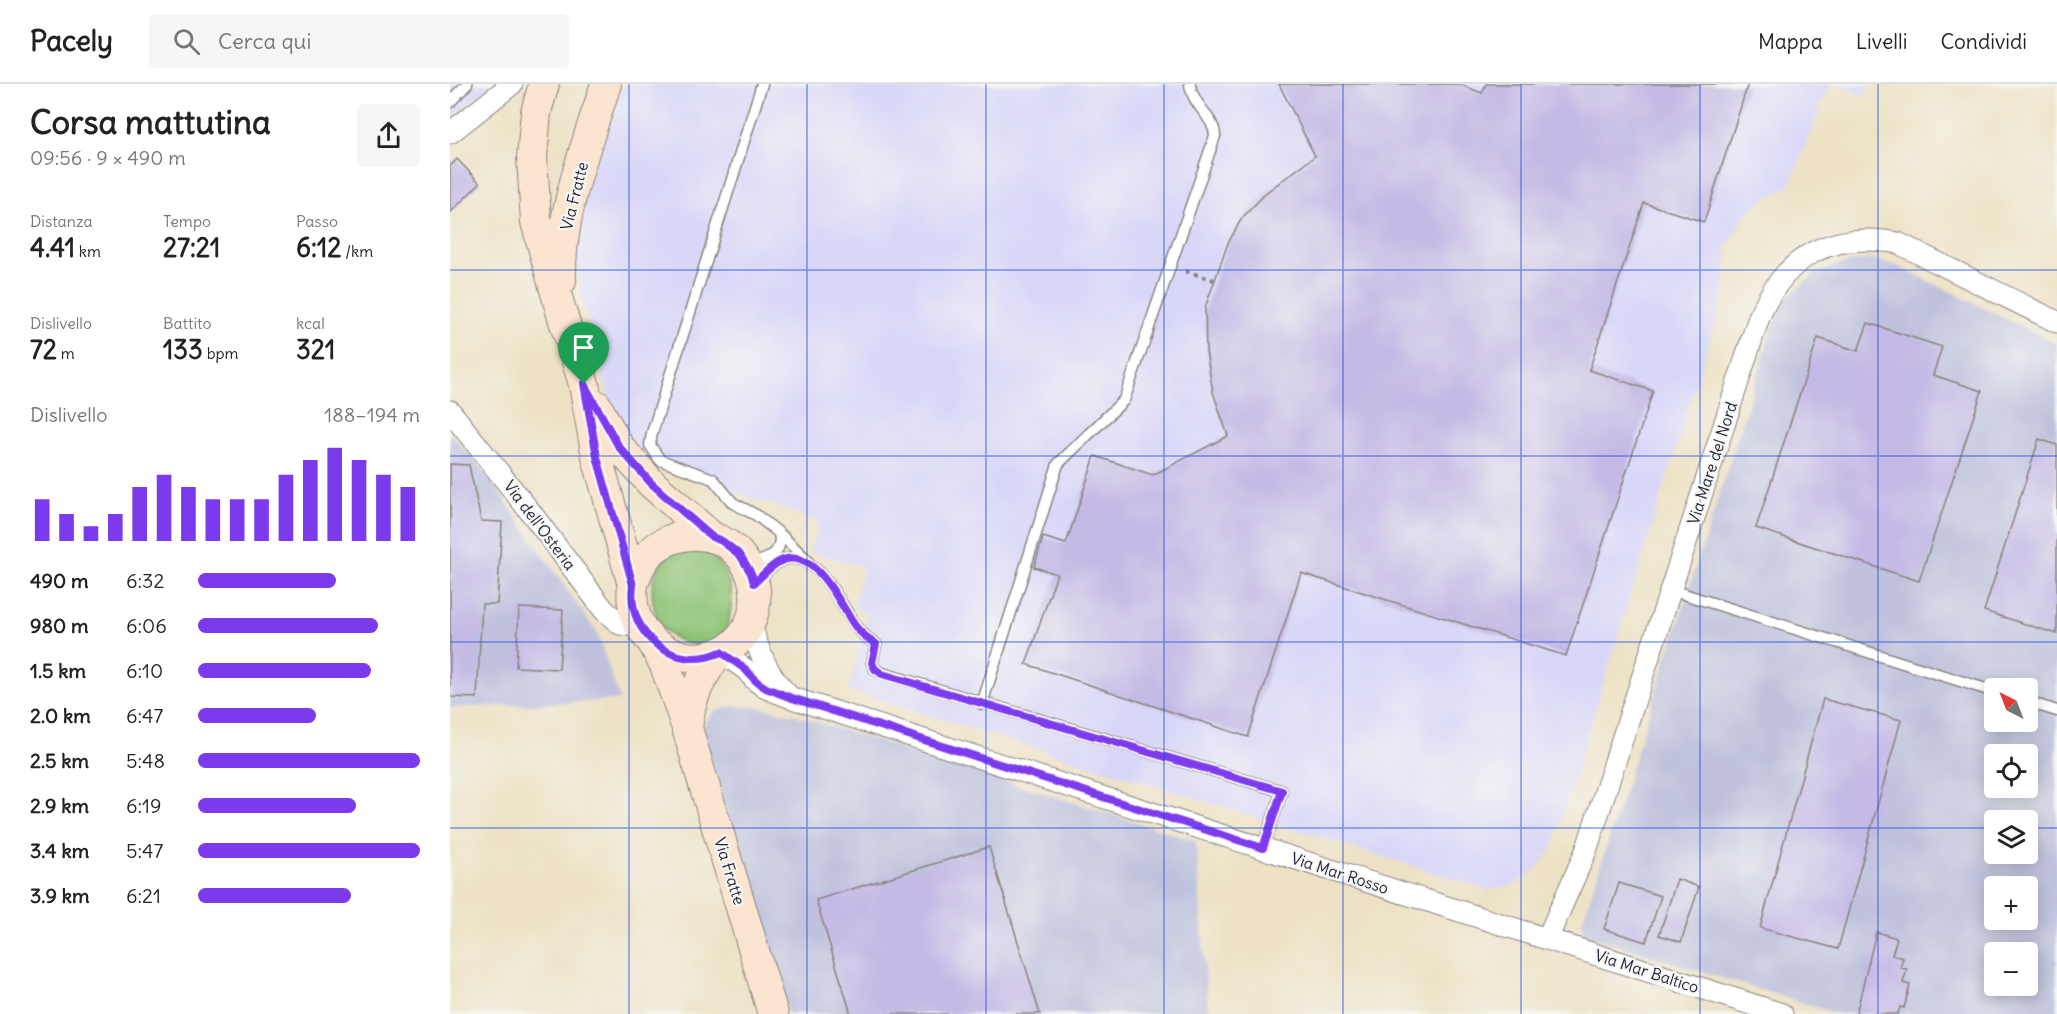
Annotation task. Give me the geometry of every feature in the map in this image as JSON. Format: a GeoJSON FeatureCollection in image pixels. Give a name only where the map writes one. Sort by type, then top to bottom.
{"type":"FeatureCollection","features":[{"type":"Feature","properties":{"kind":"main road","name":"Via Fratte"},"geometry":{"type":"LineString","coordinates":[[544,84],[536,112],[532,157],[537,222],[584,384],[597,457],[633,585]]}},
{"type":"Feature","properties":{"kind":"main road","name":"Via Fratte"},"geometry":{"type":"LineString","coordinates":[[561,311],[560,258],[569,207],[606,84]]}},
{"type":"Feature","properties":{"kind":"main road","name":"Via Fratte"},"geometry":{"type":"LineString","coordinates":[[584,384],[619,447],[651,483],[712,537],[732,548],[750,574]]}},
{"type":"Feature","properties":{"kind":"main road","name":"Via Fratte"},"geometry":{"type":"LineString","coordinates":[[712,537],[681,536],[662,543],[646,557],[636,575],[632,603],[645,632],[665,665],[687,728],[773,1014]]}},
{"type":"Feature","properties":{"kind":"main road"},"geometry":{"type":"LineString","coordinates":[[750,574],[755,602],[750,621]]}},
{"type":"Feature","properties":{"kind":"main road","name":"Via Fratte"},"geometry":{"type":"LineString","coordinates":[[687,728],[694,691],[719,653],[738,639],[750,621]]}},
{"type":"Feature","properties":{"kind":"main road"},"geometry":{"type":"LineString","coordinates":[[645,632],[665,651],[687,658],[702,658],[719,653]]}},
{"type":"Feature","properties":{"kind":"street"},"geometry":{"type":"LineString","coordinates":[[450,133],[512,84]]}},
{"type":"Feature","properties":{"kind":"street","name":"Via Mare del Nord"},"geometry":{"type":"LineString","coordinates":[[1547,939],[1586,851],[1759,317],[1767,298],[1779,281],[1793,266],[1823,247],[1856,239],[1877,239],[1898,243],[2057,322]]}},
{"type":"Feature","properties":{"kind":"street","name":"Via dell'Osteria"},"geometry":{"type":"LineString","coordinates":[[450,411],[532,514],[604,610],[620,624],[645,632]]}},
{"type":"Feature","properties":{"kind":"street"},"geometry":{"type":"LineString","coordinates":[[750,621],[762,659],[777,684],[789,697]]}},
{"type":"Feature","properties":{"kind":"street","name":"Via Mar Rosso"},"geometry":{"type":"LineString","coordinates":[[719,653],[745,669],[766,688],[789,697],[1547,939]]}},
{"type":"Feature","properties":{"kind":"street","name":"Via Mar Baltico"},"geometry":{"type":"LineString","coordinates":[[1547,939],[1782,1014]]}},
{"type":"Feature","properties":{"kind":"lane"},"geometry":{"type":"LineString","coordinates":[[450,102],[467,84]]}},
{"type":"Feature","properties":{"kind":"lane"},"geometry":{"type":"LineString","coordinates":[[762,84],[650,446],[660,460],[713,480],[734,503],[761,518],[779,533],[834,591],[862,634],[876,644],[872,663],[875,669],[882,674],[1282,791],[1263,848]]}},
{"type":"Feature","properties":{"kind":"lane"},"geometry":{"type":"LineString","coordinates":[[982,704],[1058,464],[1124,400],[1215,136],[1215,130],[1193,98],[1190,84]]}},
{"type":"Feature","properties":{"kind":"lane"},"geometry":{"type":"LineString","coordinates":[[750,574],[775,553],[780,542],[779,533]]}},
{"type":"Feature","properties":{"kind":"lane"},"geometry":{"type":"LineString","coordinates":[[750,574],[789,558],[802,561],[817,571]]}},
{"type":"Feature","properties":{"kind":"lane"},"geometry":{"type":"LineString","coordinates":[[1671,590],[1984,689]]}},
{"type":"Feature","properties":{"kind":"lane"},"geometry":{"type":"LineString","coordinates":[[2038,705],[2057,711]]}},
{"type":"Feature","properties":{"kind":"path"},"geometry":{"type":"LineString","coordinates":[[1170,267],[1214,280]]}},
{"type":"Feature","properties":{"kind":"shaded area"},"geometry":{"type":"Polygon","coordinates":[[[450,84],[490,84],[450,119],[450,84]]]}},
{"type":"Feature","properties":{"kind":"shaded area"},"geometry":{"type":"Polygon","coordinates":[[[625,84],[1830,84],[1789,186],[1765,199],[1745,216],[1728,244],[1724,293],[1552,849],[1537,868],[1516,884],[1489,890],[848,690],[868,615],[854,606],[863,567],[810,552],[819,521],[648,463],[621,429],[598,364],[581,292],[575,253],[585,189],[618,96],[625,84]]]}},
{"type":"Feature","properties":{"kind":"shaded area"},"geometry":{"type":"Polygon","coordinates":[[[1839,84],[1869,84],[1864,97],[1839,84]]]}},
{"type":"Feature","properties":{"kind":"shaded area"},"geometry":{"type":"Polygon","coordinates":[[[1869,259],[1898,266],[2057,344],[2057,1014],[1837,1014],[1592,937],[1584,932],[1582,923],[1772,329],[1787,298],[1814,274],[1841,264],[1869,259]]]}},
{"type":"Feature","properties":{"kind":"shaded area"},"geometry":{"type":"Polygon","coordinates":[[[450,433],[488,476],[597,633],[620,700],[450,708],[450,433]]]}},
{"type":"Feature","properties":{"kind":"shaded area"},"geometry":{"type":"Polygon","coordinates":[[[734,706],[756,707],[795,715],[1196,841],[1208,1014],[788,1014],[702,731],[705,721],[715,711],[734,706]]]}},
{"type":"Feature","properties":{"kind":"green space"},"geometry":{"type":"Polygon","coordinates":[[[679,549],[699,549],[709,554],[721,566],[729,582],[732,599],[728,622],[725,630],[710,643],[692,644],[674,637],[660,624],[655,611],[652,584],[658,567],[670,554],[679,549]]]}},
{"type":"Feature","properties":{"kind":"building"},"geometry":{"type":"Polygon","coordinates":[[[1279,84],[1458,84],[1482,93],[1486,84],[1748,84],[1704,222],[1644,203],[1589,370],[1653,391],[1566,656],[1301,573],[1248,737],[1026,664],[1057,574],[1034,567],[1043,537],[1066,544],[1095,456],[1153,475],[1228,436],[1213,392],[1206,351],[1205,308],[1228,243],[1242,218],[1268,191],[1315,156],[1279,84]]]}},
{"type":"Feature","properties":{"kind":"building"},"geometry":{"type":"Polygon","coordinates":[[[457,159],[480,183],[450,213],[450,166],[457,159]]]}},
{"type":"Feature","properties":{"kind":"building"},"geometry":{"type":"Polygon","coordinates":[[[1868,323],[1942,347],[1933,375],[1982,391],[1919,581],[1756,528],[1818,338],[1858,351],[1868,323]]]}},
{"type":"Feature","properties":{"kind":"building"},"geometry":{"type":"Polygon","coordinates":[[[2039,439],[2057,445],[2057,634],[1984,611],[2039,439]]]}},
{"type":"Feature","properties":{"kind":"building"},"geometry":{"type":"Polygon","coordinates":[[[450,464],[469,465],[481,521],[502,522],[497,604],[482,604],[477,698],[450,697],[450,464]]]}},
{"type":"Feature","properties":{"kind":"building"},"geometry":{"type":"Polygon","coordinates":[[[519,608],[563,610],[559,669],[516,667],[519,608]]]}},
{"type":"Feature","properties":{"kind":"building"},"geometry":{"type":"Polygon","coordinates":[[[1823,699],[1901,720],[1838,949],[1760,928],[1823,699]]]}},
{"type":"Feature","properties":{"kind":"building"},"geometry":{"type":"Polygon","coordinates":[[[989,847],[1040,1014],[851,1014],[816,900],[989,847]]]}},
{"type":"Feature","properties":{"kind":"building"},"geometry":{"type":"Polygon","coordinates":[[[1677,879],[1699,887],[1681,942],[1659,935],[1677,879]]]}},
{"type":"Feature","properties":{"kind":"building"},"geometry":{"type":"Polygon","coordinates":[[[1619,883],[1661,896],[1646,942],[1604,929],[1619,883]]]}},
{"type":"Feature","properties":{"kind":"building"},"geometry":{"type":"Polygon","coordinates":[[[1876,932],[1897,938],[1892,955],[1903,958],[1900,968],[1907,969],[1903,983],[1910,985],[1904,1008],[1900,1007],[1898,1014],[1856,1014],[1876,932]]]}},
{"type":"Feature","properties":{"kind":"route"},"geometry":{"type":"LineString","coordinates":[[584,384],[619,447],[651,483],[681,510],[712,537],[722,541],[740,555],[747,564],[754,583],[777,563],[789,558],[802,561],[817,571],[834,591],[862,634],[876,644],[872,663],[875,669],[882,674],[1282,791],[1263,848],[789,697],[766,688],[721,652],[702,658],[687,658],[665,651],[653,643],[641,629],[634,612],[633,585],[597,457],[584,384]]}}]}
